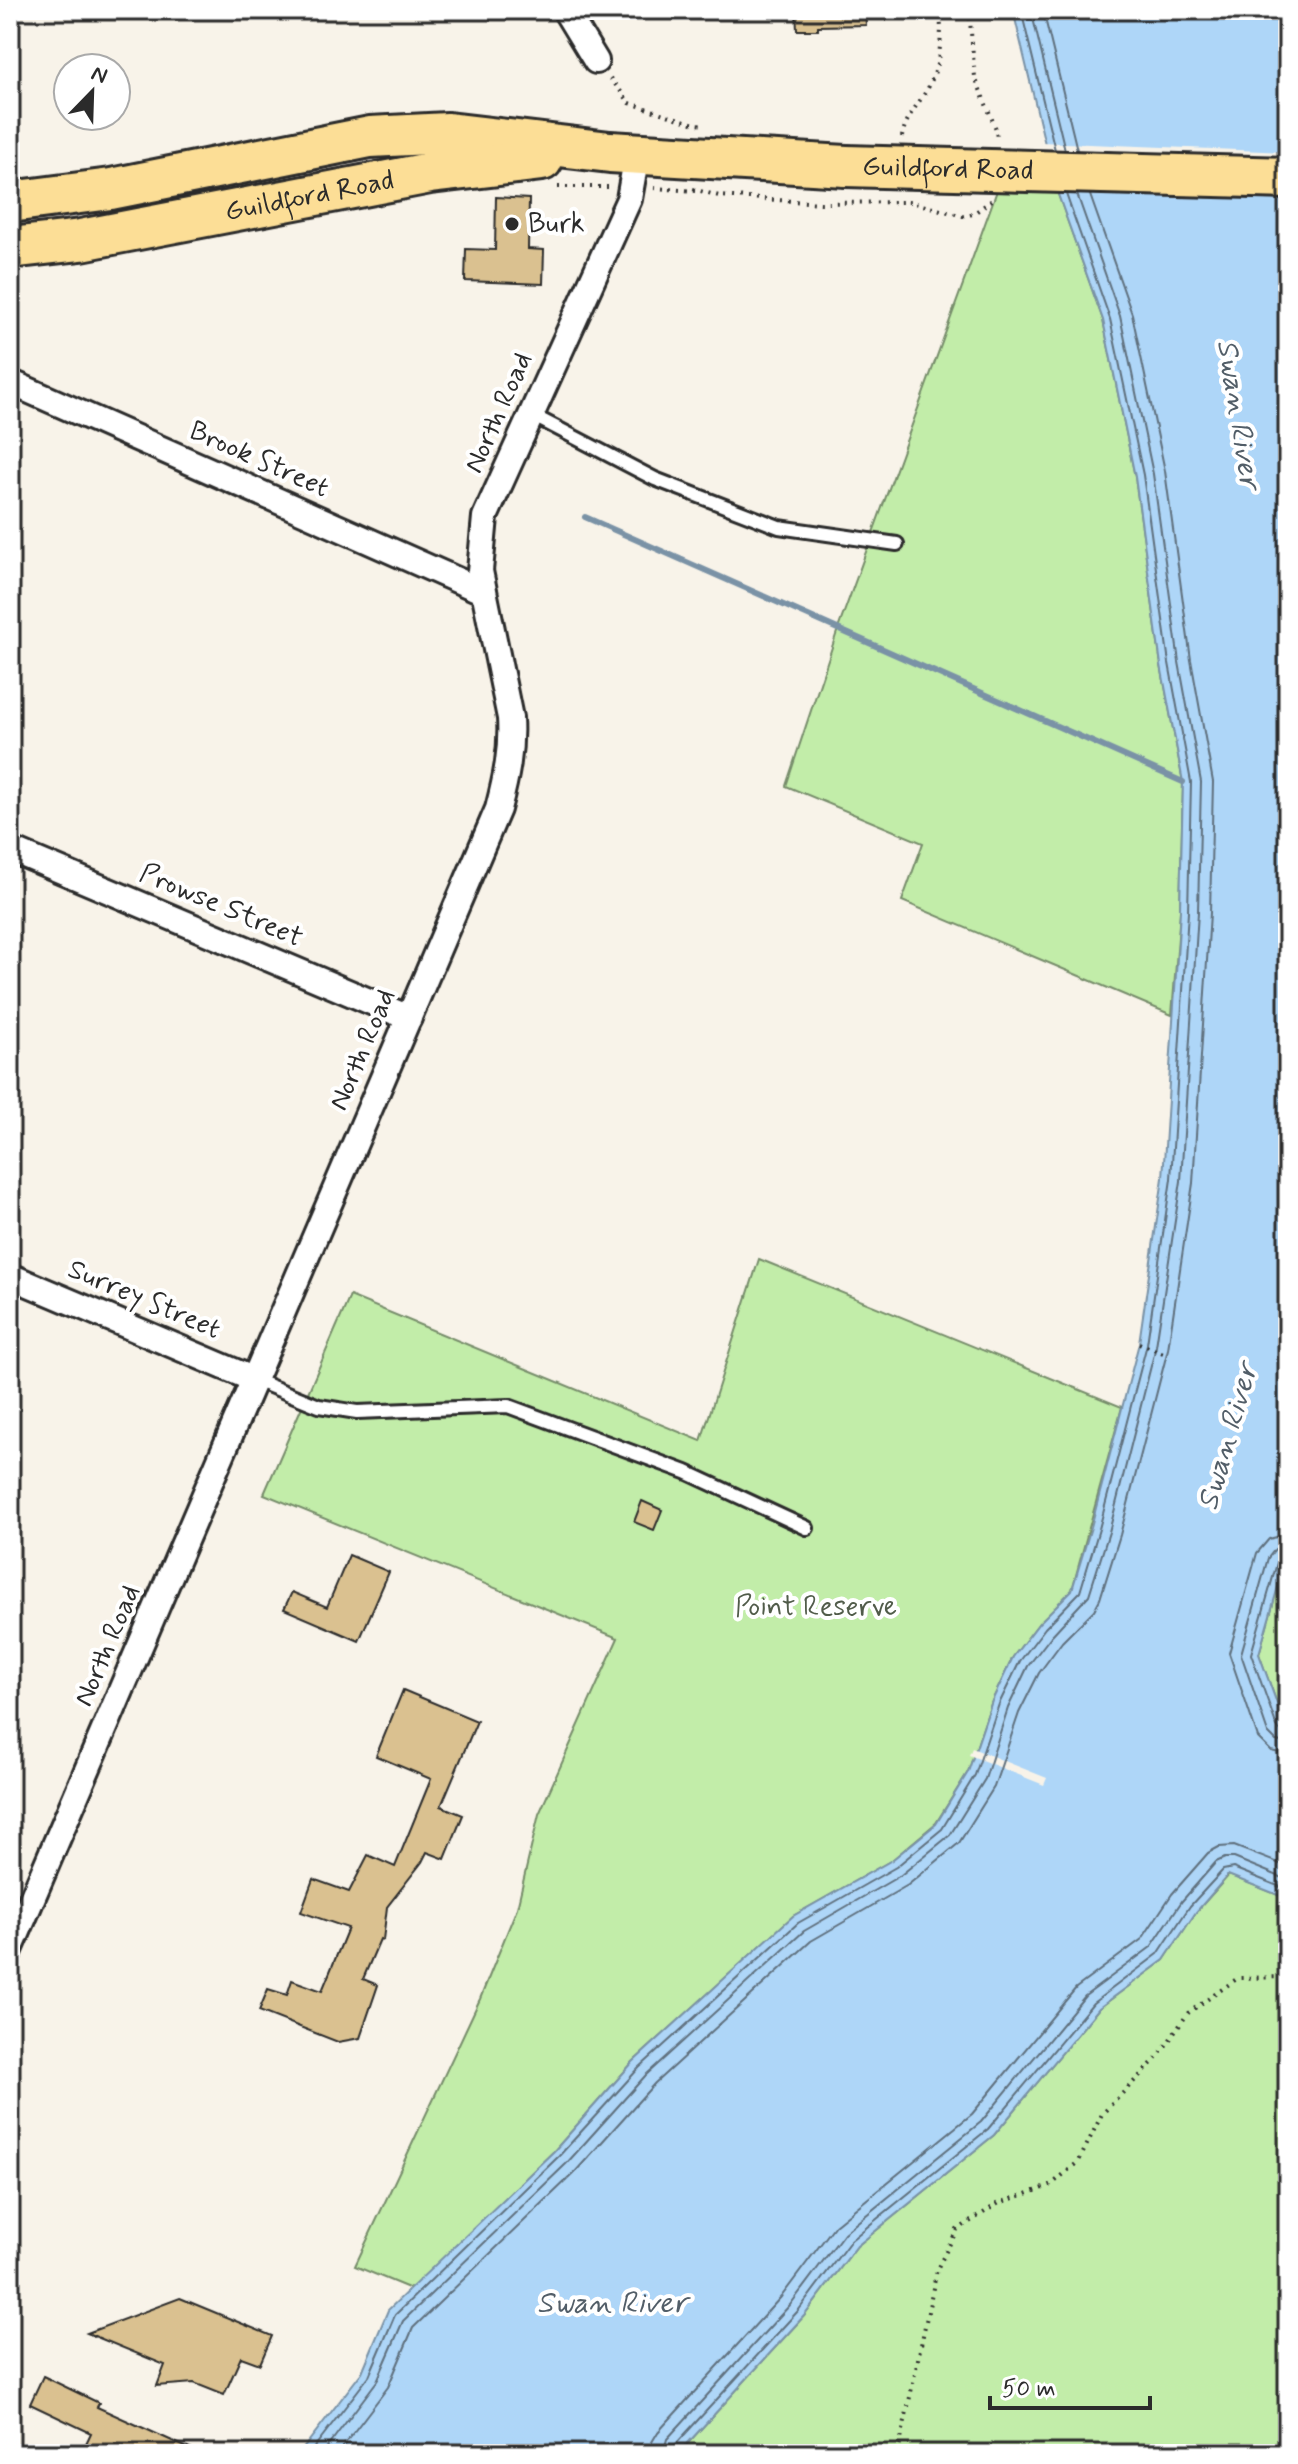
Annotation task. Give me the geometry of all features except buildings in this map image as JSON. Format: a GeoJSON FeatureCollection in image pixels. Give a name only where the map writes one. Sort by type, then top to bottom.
{"type":"FeatureCollection","features":[{"type":"Feature","properties":{"kind":"highway","name":"Guildford Road"},"geometry":{"type":"LineString","coordinates":[[10,202],[111,189],[370,137],[448,133],[623,153],[846,166],[1288,178]]}},
{"type":"Feature","properties":{"kind":"highway","name":"Guildford Road"},"geometry":{"type":"LineString","coordinates":[[10,248],[81,240],[430,173],[623,153]]}},
{"type":"Feature","properties":{"kind":"street"},"geometry":{"type":"LineString","coordinates":[[565,10],[596,61]]}},
{"type":"Feature","properties":{"kind":"street","name":"North Road"},"geometry":{"type":"LineString","coordinates":[[10,1950],[498,809],[511,739],[510,718],[484,592],[480,552],[485,517],[629,199],[623,153]]}},
{"type":"Feature","properties":{"kind":"street","name":"Brook Street"},"geometry":{"type":"LineString","coordinates":[[10,382],[484,592]]}},
{"type":"Feature","properties":{"kind":"street","name":"Prowse Street"},"geometry":{"type":"LineString","coordinates":[[10,849],[409,1018]]}},
{"type":"Feature","properties":{"kind":"street","name":"Surrey Street"},"geometry":{"type":"LineString","coordinates":[[10,1276],[255,1380]]}},
{"type":"Feature","properties":{"kind":"lane"},"geometry":{"type":"LineString","coordinates":[[532,415],[655,479],[779,527],[897,544]]}},
{"type":"Feature","properties":{"kind":"lane"},"geometry":{"type":"LineString","coordinates":[[255,1380],[338,1411],[508,1406],[686,1472],[807,1528]]}},
{"type":"Feature","properties":{"kind":"path"},"geometry":{"type":"LineString","coordinates":[[901,145],[904,124],[930,84],[938,63],[940,10]]}},
{"type":"Feature","properties":{"kind":"path"},"geometry":{"type":"LineString","coordinates":[[596,61],[630,103],[695,124],[710,125]]}},
{"type":"Feature","properties":{"kind":"path"},"geometry":{"type":"LineString","coordinates":[[1139,1343],[1168,1355]]}},
{"type":"Feature","properties":{"kind":"path"},"geometry":{"type":"LineString","coordinates":[[898,2454],[937,2269],[957,2230],[999,2203],[1050,2186],[1079,2161],[1102,2114],[1158,2057],[1188,2013],[1238,1978],[1288,1977]]}},
{"type":"Feature","properties":{"kind":"green space"},"geometry":{"type":"Polygon","coordinates":[[[999,185],[1055,186],[1103,320],[1135,477],[1161,665],[1183,782],[1180,911],[1172,1015],[902,901],[923,843],[786,786],[838,629],[999,185]]]}},
{"type":"Feature","properties":{"kind":"green space","name":"Point Reserve"},"geometry":{"type":"Polygon","coordinates":[[[759,1259],[1122,1407],[1072,1590],[1039,1623],[1013,1657],[992,1701],[968,1772],[936,1823],[892,1860],[793,1916],[633,2062],[554,2151],[411,2289],[355,2266],[480,1999],[517,1908],[539,1814],[618,1638],[264,1494],[350,1296],[701,1441],[759,1259]]]}},
{"type":"Feature","properties":{"kind":"green space"},"geometry":{"type":"Polygon","coordinates":[[[1288,1551],[1288,1734],[1259,1654],[1288,1551]]]}},
{"type":"Feature","properties":{"kind":"green space"},"geometry":{"type":"Polygon","coordinates":[[[1229,1875],[1288,1899],[1288,2454],[678,2454],[804,2316],[857,2246],[994,2135],[1099,2008],[1164,1960],[1196,1912],[1229,1875]]]}},
{"type":"Feature","properties":{"kind":"water","name":"Swan River"},"geometry":{"type":"Polygon","coordinates":[[[1013,10],[1288,10],[1288,1551],[1259,1654],[1288,1734],[1288,1899],[1228,1875],[1196,1912],[1164,1960],[1099,2008],[994,2135],[857,2246],[804,2316],[678,2454],[299,2454],[362,2372],[388,2310],[554,2151],[633,2062],[793,1916],[892,1860],[936,1824],[968,1772],[992,1701],[1013,1657],[1039,1623],[1072,1590],[1091,1527],[1139,1343],[1163,1178],[1180,911],[1183,782],[1161,665],[1135,477],[1103,320],[1055,186],[1013,10]]]}},
{"type":"Feature","properties":{"kind":"pier"},"geometry":{"type":"Polygon","coordinates":[[[1040,142],[1288,152],[1288,190],[1050,183],[1040,142]]]}},
{"type":"Feature","properties":{"kind":"pier"},"geometry":{"type":"Polygon","coordinates":[[[972,1748],[1047,1778],[1044,1785],[969,1755],[972,1748]]]}},
{"type":"Feature","properties":{"kind":"waterway"},"geometry":{"type":"LineString","coordinates":[[585,517],[1183,782]]}},
{"type":"Feature","properties":{"kind":"place","name":"Burk"},"geometry":{"type":"Point","coordinates":[512,224]}}]}
